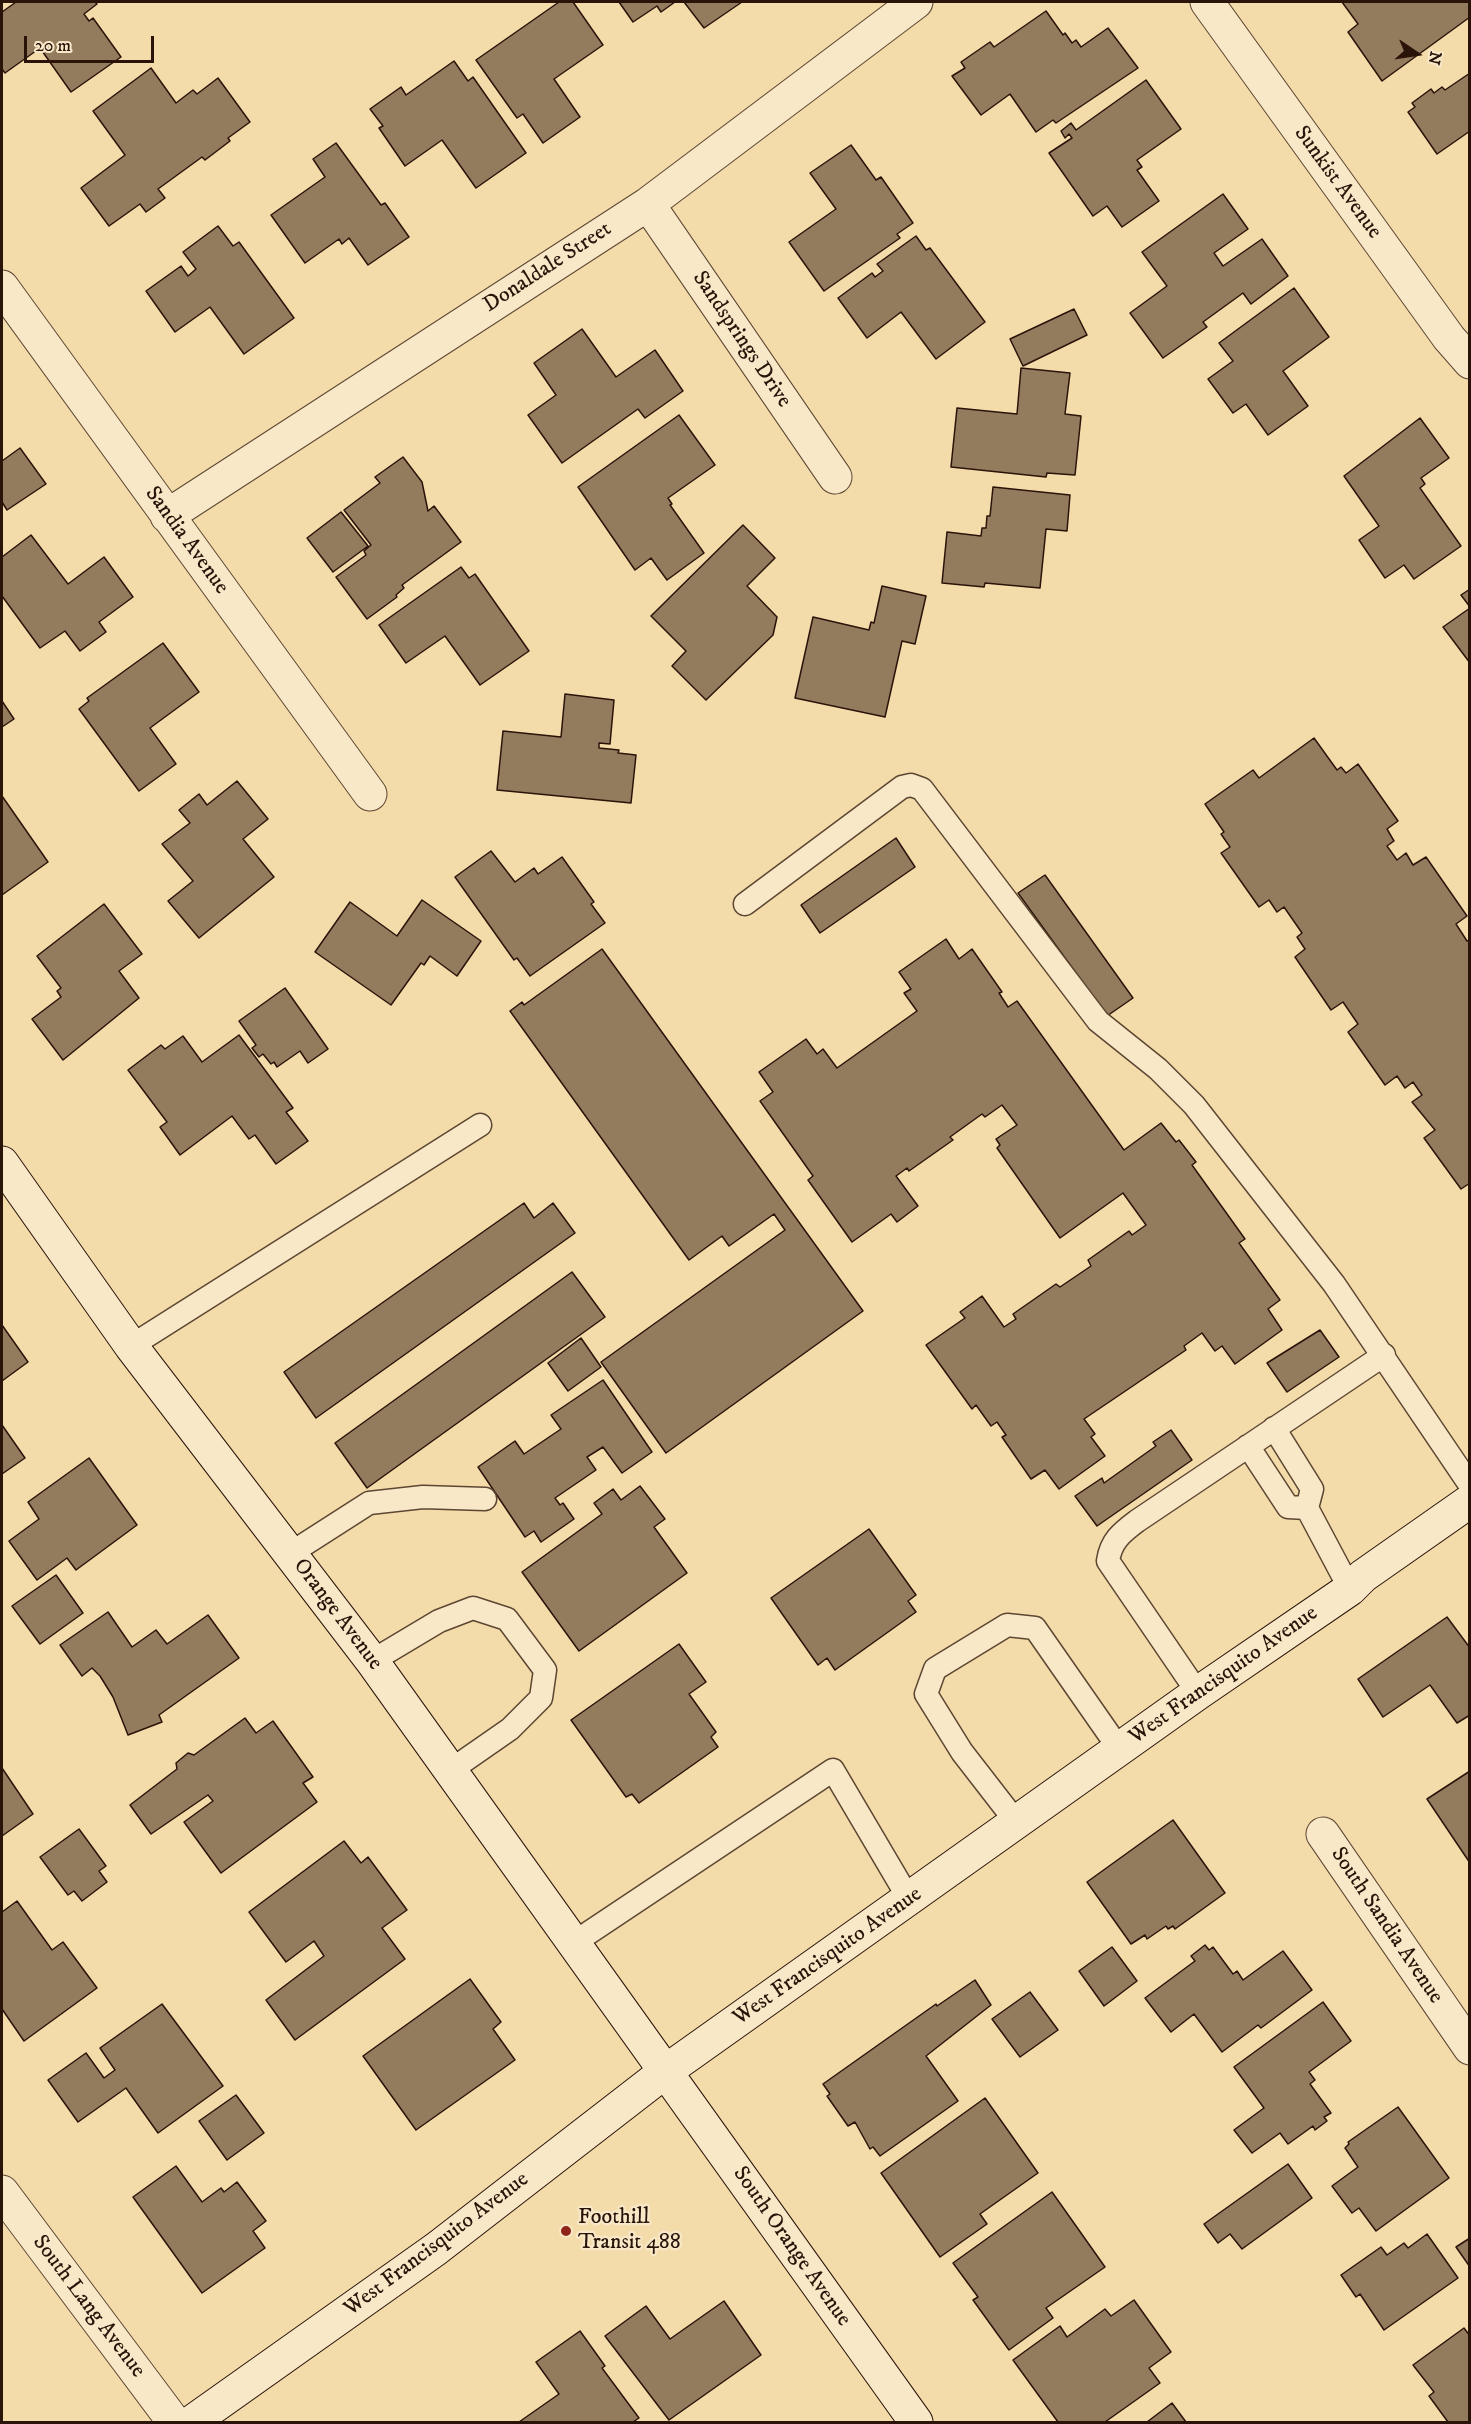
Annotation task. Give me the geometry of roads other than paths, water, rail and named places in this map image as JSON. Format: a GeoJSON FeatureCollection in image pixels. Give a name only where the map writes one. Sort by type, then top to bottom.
{"type":"FeatureCollection","features":[{"type":"Feature","properties":{"kind":"street","name":"Donaldale Street"},"geometry":{"type":"LineString","coordinates":[[167,516],[648,204],[916,2]]}},
{"type":"Feature","properties":{"kind":"street","name":"Sunkist Avenue"},"geometry":{"type":"LineString","coordinates":[[1207,2],[1463,341]]}},
{"type":"Feature","properties":{"kind":"street","name":"Sandsprings Drive"},"geometry":{"type":"LineString","coordinates":[[648,204],[835,477]]}},
{"type":"Feature","properties":{"kind":"street","name":"Sandia Avenue"},"geometry":{"type":"LineString","coordinates":[[2,287],[370,794]]}},
{"type":"Feature","properties":{"kind":"street","name":"Orange Avenue"},"geometry":{"type":"LineString","coordinates":[[2,1163],[131,1346],[372,1661],[666,2071]]}},
{"type":"Feature","properties":{"kind":"street","name":"West Francisquito Avenue"},"geometry":{"type":"LineString","coordinates":[[192,2422],[436,2249],[666,2071],[1198,1693],[1339,1594],[1350,1589],[1363,1576],[1470,1501]]}},
{"type":"Feature","properties":{"kind":"street","name":"South Sandia Avenue"},"geometry":{"type":"LineString","coordinates":[[1323,1834],[1470,2048]]}},
{"type":"Feature","properties":{"kind":"street","name":"South Orange Avenue"},"geometry":{"type":"LineString","coordinates":[[666,2071],[916,2422]]}},
{"type":"Feature","properties":{"kind":"street","name":"South Lang Avenue"},"geometry":{"type":"LineString","coordinates":[[2,2192],[174,2422]]}},
{"type":"Feature","properties":{"kind":"lane"},"geometry":{"type":"LineString","coordinates":[[745,904],[902,787],[911,785],[922,789],[1098,1021],[1158,1069],[1194,1105],[1334,1284],[1470,1485]]}},
{"type":"Feature","properties":{"kind":"lane"},"geometry":{"type":"LineString","coordinates":[[131,1346],[480,1125]]}},
{"type":"Feature","properties":{"kind":"lane"},"geometry":{"type":"LineString","coordinates":[[1198,1693],[1108,1561],[1110,1546],[1122,1532],[1384,1355]]}},
{"type":"Feature","properties":{"kind":"lane"},"geometry":{"type":"LineString","coordinates":[[1274,1428],[1312,1489],[1307,1508],[1350,1589]]}},
{"type":"Feature","properties":{"kind":"lane"},"geometry":{"type":"LineString","coordinates":[[1248,1446],[1288,1507],[1307,1508]]}},
{"type":"Feature","properties":{"kind":"lane"},"geometry":{"type":"LineString","coordinates":[[291,1553],[369,1503],[423,1497],[485,1499]]}},
{"type":"Feature","properties":{"kind":"lane"},"geometry":{"type":"LineString","coordinates":[[372,1661],[439,1621],[473,1608],[507,1619],[545,1670],[541,1698],[510,1729],[451,1770]]}},
{"type":"Feature","properties":{"kind":"lane"},"geometry":{"type":"LineString","coordinates":[[1017,1823],[962,1752],[926,1694],[934,1669],[1007,1625],[1035,1628],[1120,1750]]}},
{"type":"Feature","properties":{"kind":"lane"},"geometry":{"type":"LineString","coordinates":[[574,1942],[833,1770],[909,1899]]}},
{"type":"Feature","properties":{"kind":"place","name":"Foothill Transit 488"},"geometry":{"type":"Point","coordinates":[566,2231]}}]}
